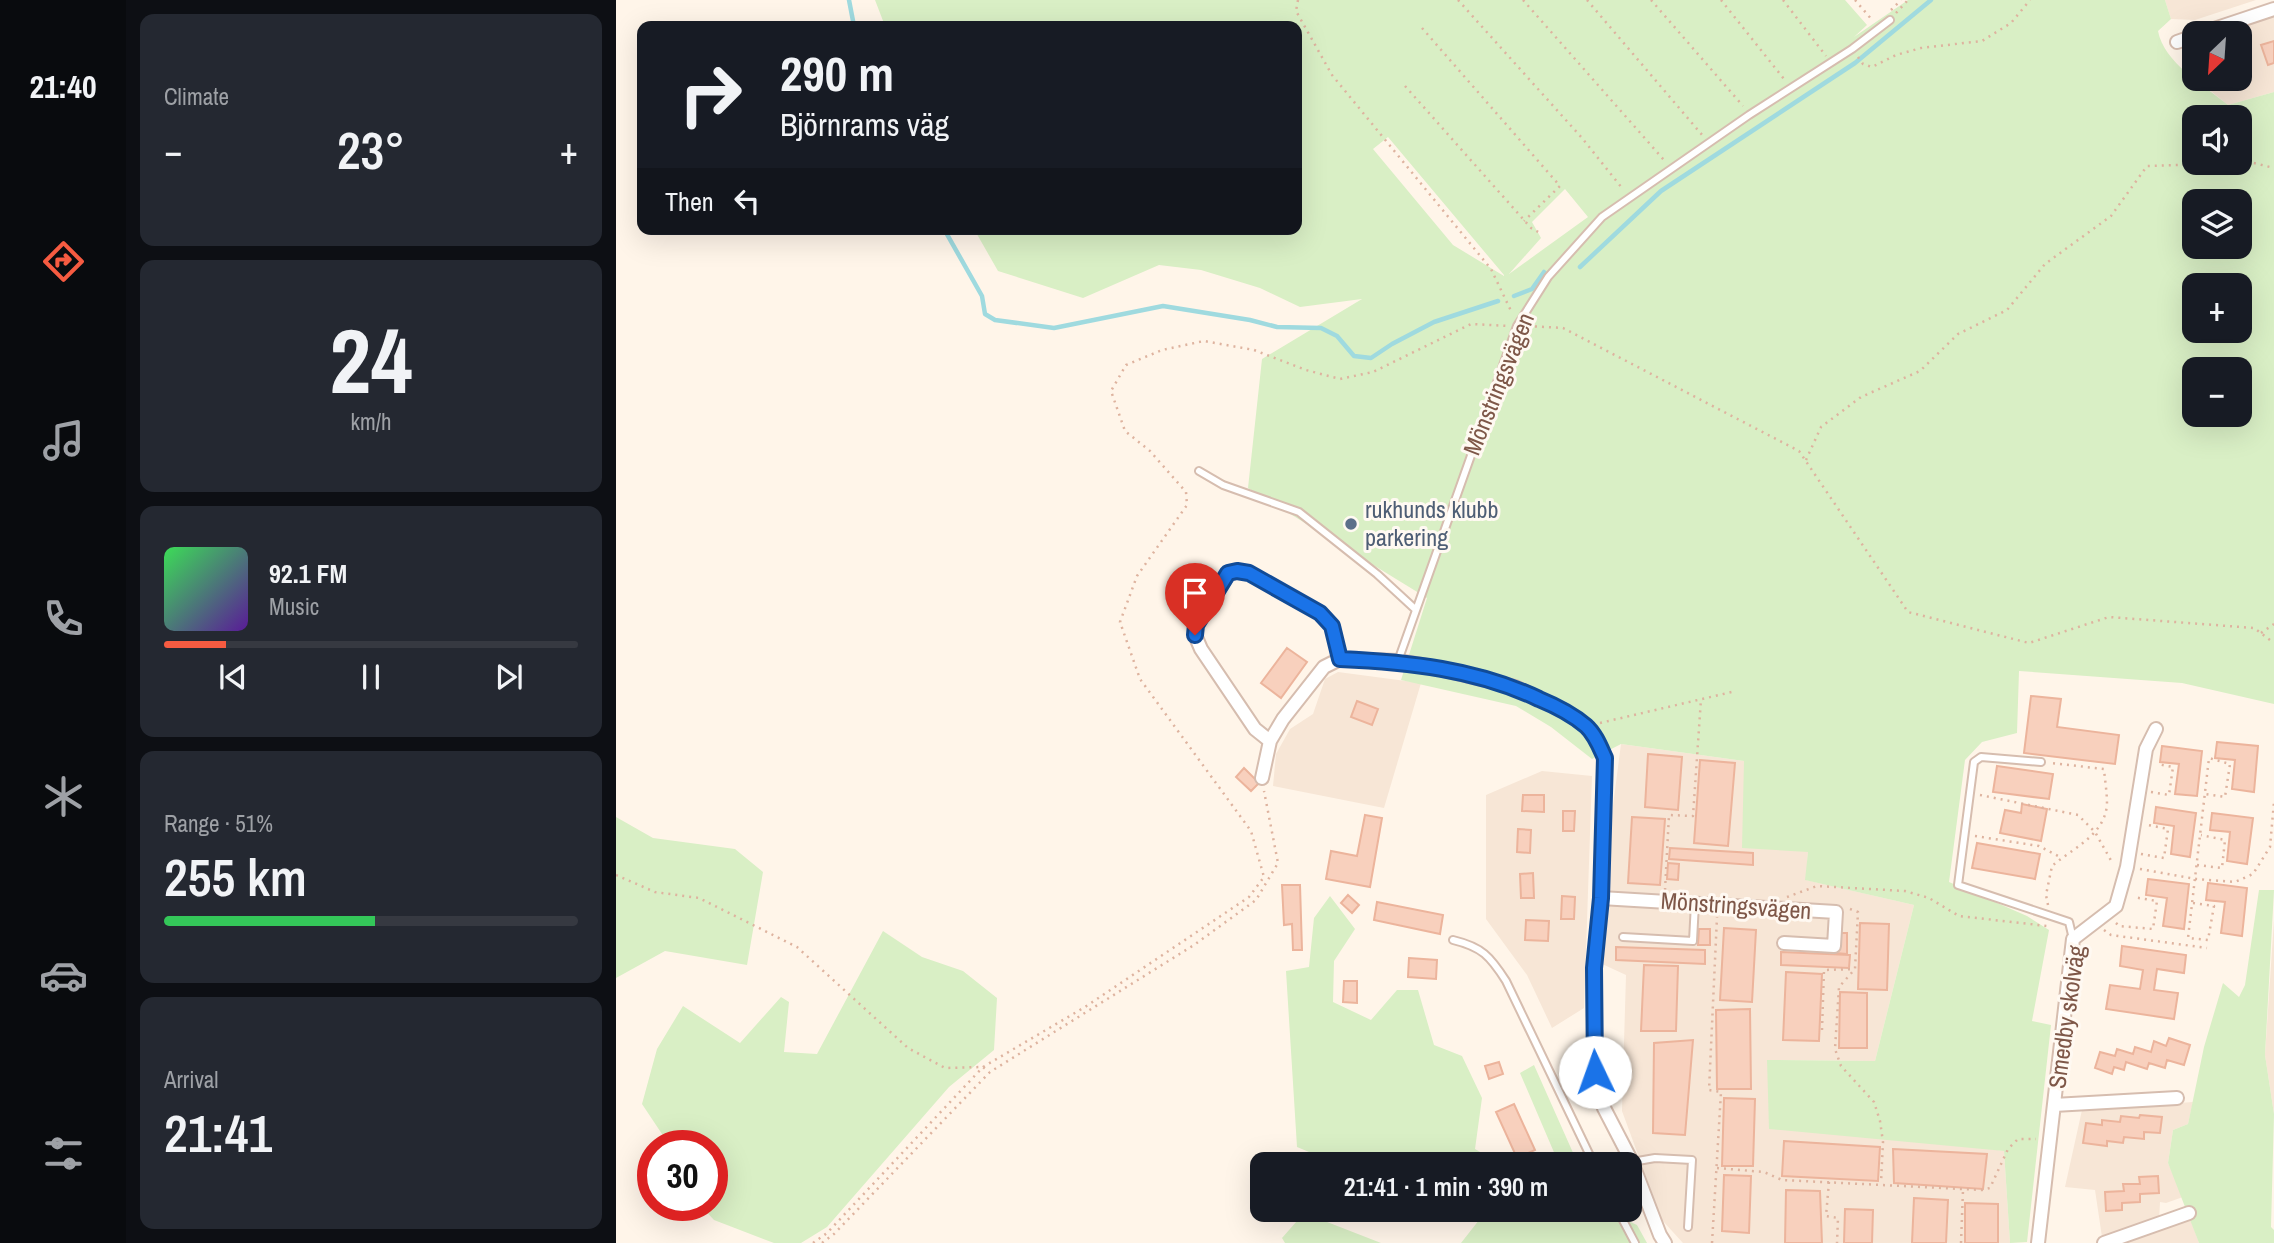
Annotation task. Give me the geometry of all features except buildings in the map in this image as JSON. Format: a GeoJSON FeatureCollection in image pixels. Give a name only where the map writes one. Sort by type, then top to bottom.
{"type":"FeatureCollection","features":[{"type":"Feature","properties":{"kind":"street"},"geometry":{"type":"LineString","coordinates":[[2238,21],[2274,9]]}},
{"type":"Feature","properties":{"kind":"street"},"geometry":{"type":"LineString","coordinates":[[2177,42],[2182,40]]}},
{"type":"Feature","properties":{"kind":"street"},"geometry":{"type":"LineString","coordinates":[[1270,741],[1255,729],[1201,649],[1195,635],[1196,625],[1228,573],[1249,573],[1320,613],[1332,626],[1340,659]]}},
{"type":"Feature","properties":{"kind":"street"},"geometry":{"type":"LineString","coordinates":[[1262,778],[1270,741],[1283,719],[1324,667],[1340,659],[1398,661],[1486,678],[1515,687],[1563,710],[1587,726],[1605,758],[1601,898],[1594,968],[1595,1072],[1604,1108],[1627,1152]]}},
{"type":"Feature","properties":{"kind":"street","name":"Smedby skolväg"},"geometry":{"type":"LineString","coordinates":[[2038,1243],[2073,939],[2116,906],[2130,852],[2143,762],[2156,729]]}},
{"type":"Feature","properties":{"kind":"street","name":"Mönstringsvägen"},"geometry":{"type":"LineString","coordinates":[[1601,898],[1836,912],[1834,946],[1784,943]]}},
{"type":"Feature","properties":{"kind":"street"},"geometry":{"type":"LineString","coordinates":[[2054,1105],[2177,1098]]}},
{"type":"Feature","properties":{"kind":"street"},"geometry":{"type":"LineString","coordinates":[[1642,1188],[1665,1243]]}},
{"type":"Feature","properties":{"kind":"street"},"geometry":{"type":"LineString","coordinates":[[2104,1243],[2189,1213]]}},
{"type":"Feature","properties":{"kind":"lane","name":"Mönstringsvägen"},"geometry":{"type":"LineString","coordinates":[[1398,661],[1517,326],[1548,277],[1602,217],[1749,115],[1831,63],[1890,20]]}},
{"type":"Feature","properties":{"kind":"lane"},"geometry":{"type":"LineString","coordinates":[[1199,471],[1223,485],[1299,512],[1377,574],[1415,609]]}},
{"type":"Feature","properties":{"kind":"lane"},"geometry":{"type":"LineString","coordinates":[[2041,762],[1981,757],[1974,762],[1958,885],[2069,922],[2073,939]]}},
{"type":"Feature","properties":{"kind":"lane"},"geometry":{"type":"LineString","coordinates":[[1623,937],[1693,941],[1695,903]]}},
{"type":"Feature","properties":{"kind":"lane"},"geometry":{"type":"LineString","coordinates":[[1453,940],[1473,945],[1486,954],[1506,981],[1588,1152]]}},
{"type":"Feature","properties":{"kind":"lane"},"geometry":{"type":"LineString","coordinates":[[1642,1160],[1655,1158],[1692,1160],[1688,1227]]}},
{"type":"Feature","properties":{"kind":"lane"},"geometry":{"type":"LineString","coordinates":[[1624,1222],[1635,1243]]}},
{"type":"Feature","properties":{"kind":"path"},"geometry":{"type":"LineString","coordinates":[[1298,0],[1296,11],[1302,21]]}},
{"type":"Feature","properties":{"kind":"path"},"geometry":{"type":"LineString","coordinates":[[1458,0],[1582,138],[1622,188]]}},
{"type":"Feature","properties":{"kind":"path"},"geometry":{"type":"LineString","coordinates":[[1522,0],[1672,170]]}},
{"type":"Feature","properties":{"kind":"path"},"geometry":{"type":"LineString","coordinates":[[1587,0],[1709,143]]}},
{"type":"Feature","properties":{"kind":"path"},"geometry":{"type":"LineString","coordinates":[[1651,0],[1749,115]]}},
{"type":"Feature","properties":{"kind":"path"},"geometry":{"type":"LineString","coordinates":[[1720,0],[1791,88]]}},
{"type":"Feature","properties":{"kind":"path"},"geometry":{"type":"LineString","coordinates":[[1783,0],[1831,63]]}},
{"type":"Feature","properties":{"kind":"path"},"geometry":{"type":"LineString","coordinates":[[1855,0],[1880,29]]}},
{"type":"Feature","properties":{"kind":"path"},"geometry":{"type":"LineString","coordinates":[[1890,20],[1908,0]]}},
{"type":"Feature","properties":{"kind":"path"},"geometry":{"type":"LineString","coordinates":[[1857,55],[1863,64],[1872,66],[1921,48],[1982,41],[2011,23],[2030,0]]}},
{"type":"Feature","properties":{"kind":"path"},"geometry":{"type":"LineString","coordinates":[[1302,22],[1332,75],[1492,269],[1517,326]]}},
{"type":"Feature","properties":{"kind":"path"},"geometry":{"type":"LineString","coordinates":[[1422,28],[1560,186],[1524,221]]}},
{"type":"Feature","properties":{"kind":"path"},"geometry":{"type":"LineString","coordinates":[[1405,86],[1524,221],[1540,233]]}},
{"type":"Feature","properties":{"kind":"path"},"geometry":{"type":"LineString","coordinates":[[2252,162],[2274,167]]}},
{"type":"Feature","properties":{"kind":"path"},"geometry":{"type":"LineString","coordinates":[[1806,461],[1821,427],[1861,397],[1920,371],[1958,334],[2007,310],[2045,264],[2111,216],[2147,166],[2182,165]]}},
{"type":"Feature","properties":{"kind":"path"},"geometry":{"type":"LineString","coordinates":[[813,1243],[827,1233],[983,1067],[1085,1007],[1248,897],[1264,877],[1251,831],[1140,679],[1120,622],[1137,576],[1187,505],[1186,492],[1150,451],[1125,431],[1111,391],[1125,365],[1163,350],[1203,341],[1254,350],[1306,370],[1340,379],[1373,372],[1471,324],[1563,328],[1799,451],[1908,612],[2029,643],[2109,617],[2254,628],[2274,643]]}},
{"type":"Feature","properties":{"kind":"path"},"geometry":{"type":"LineString","coordinates":[[2261,633],[2274,624]]}},
{"type":"Feature","properties":{"kind":"path"},"geometry":{"type":"LineString","coordinates":[[1587,726],[1736,691]]}},
{"type":"Feature","properties":{"kind":"path"},"geometry":{"type":"LineString","coordinates":[[1665,890],[1669,816],[1693,816],[1701,699]]}},
{"type":"Feature","properties":{"kind":"path"},"geometry":{"type":"LineString","coordinates":[[2193,903],[2214,906],[2208,940],[2188,938],[2209,758],[2230,764],[2225,797],[2205,794]]}},
{"type":"Feature","properties":{"kind":"path"},"geometry":{"type":"LineString","coordinates":[[2041,762],[2104,769],[2104,819],[2088,840],[2052,866],[2046,895],[2050,915]]}},
{"type":"Feature","properties":{"kind":"path"},"geometry":{"type":"LineString","coordinates":[[2139,790],[2169,795],[2173,767],[2143,762]]}},
{"type":"Feature","properties":{"kind":"path"},"geometry":{"type":"LineString","coordinates":[[822,1243],[834,1234],[990,1072],[1194,946],[1256,900],[1278,863],[1262,778]]}},
{"type":"Feature","properties":{"kind":"path"},"geometry":{"type":"LineString","coordinates":[[1970,793],[2014,800],[2078,816],[2095,832],[2111,863],[2196,879],[2235,882],[2253,874],[2272,847],[2274,802]]}},
{"type":"Feature","properties":{"kind":"path"},"geometry":{"type":"LineString","coordinates":[[2130,852],[2164,858],[2168,829],[2134,822]]}},
{"type":"Feature","properties":{"kind":"path"},"geometry":{"type":"LineString","coordinates":[[1964,835],[2039,846],[2062,858]]}},
{"type":"Feature","properties":{"kind":"path"},"geometry":{"type":"LineString","coordinates":[[2197,865],[2222,868],[2225,840],[2201,835]]}},
{"type":"Feature","properties":{"kind":"path"},"geometry":{"type":"LineString","coordinates":[[616,875],[656,892],[699,898],[797,947],[908,1048],[944,1068],[983,1067],[990,1072]]}},
{"type":"Feature","properties":{"kind":"path"},"geometry":{"type":"LineString","coordinates":[[1769,908],[1790,894],[1817,886],[1843,887],[1905,891],[1929,898],[1959,916],[2056,927],[2069,922]]}},
{"type":"Feature","properties":{"kind":"path"},"geometry":{"type":"LineString","coordinates":[[2108,914],[2119,926],[2153,929],[2157,901],[2119,895]]}},
{"type":"Feature","properties":{"kind":"path"},"geometry":{"type":"LineString","coordinates":[[1712,1243],[1721,1092],[1709,1090],[1718,905]]}},
{"type":"Feature","properties":{"kind":"path"},"geometry":{"type":"LineString","coordinates":[[1836,912],[1852,908],[1858,912],[1855,969],[1839,987],[1835,1049],[1841,1066],[1874,1102],[1883,1142],[1881,1185]]}},
{"type":"Feature","properties":{"kind":"path"},"geometry":{"type":"LineString","coordinates":[[2095,923],[2111,935],[2207,948]]}},
{"type":"Feature","properties":{"kind":"path"},"geometry":{"type":"LineString","coordinates":[[1822,1030],[1824,970],[1855,969]]}},
{"type":"Feature","properties":{"kind":"path"},"geometry":{"type":"LineString","coordinates":[[1717,1168],[1764,1172],[1782,1180],[1982,1190],[1990,1188],[2007,1149],[2018,1139],[2050,1141]]}},
{"type":"Feature","properties":{"kind":"path"},"geometry":{"type":"LineString","coordinates":[[1829,1182],[1826,1216],[1839,1217],[1837,1243]]}},
{"type":"Feature","properties":{"kind":"path"},"geometry":{"type":"LineString","coordinates":[[1961,1243],[1964,1189]]}},
{"type":"Feature","properties":{"kind":"shaded area"},"geometry":{"type":"Polygon","coordinates":[[[2165,0],[2256,0],[2195,20],[2171,19],[2165,0]]]}},
{"type":"Feature","properties":{"kind":"shaded area"},"geometry":{"type":"Polygon","coordinates":[[[2274,17],[2274,92],[2228,105],[2211,91],[2252,91],[2252,24],[2274,17]]]}},
{"type":"Feature","properties":{"kind":"shaded area"},"geometry":{"type":"Polygon","coordinates":[[[1338,672],[1421,683],[1384,808],[1273,786],[1276,754],[1290,729],[1313,714],[1325,679],[1338,672]]]}},
{"type":"Feature","properties":{"kind":"shaded area"},"geometry":{"type":"Polygon","coordinates":[[[1621,744],[1744,761],[1808,852],[1806,880],[1914,905],[1875,1061],[1768,1060],[1921,1139],[2004,1151],[2010,1243],[1683,1243],[1662,1220],[1642,1166],[1642,1152],[1637,1152],[1622,1111],[1626,975],[1600,963],[1601,898],[1621,744]]]}},
{"type":"Feature","properties":{"kind":"shaded area"},"geometry":{"type":"Polygon","coordinates":[[[1542,771],[1592,776],[1584,1008],[1552,1028],[1527,975],[1486,919],[1486,795],[1542,771]]]}},
{"type":"Feature","properties":{"kind":"shaded area"},"geometry":{"type":"Polygon","coordinates":[[[2274,920],[2274,1114],[2265,1055],[2274,920]]]}},
{"type":"Feature","properties":{"kind":"shaded area"},"geometry":{"type":"Polygon","coordinates":[[[2193,1102],[2188,1124],[2173,1130],[2168,1163],[2183,1197],[2166,1203],[2160,1202],[2159,1221],[2102,1237],[2095,1190],[2065,1187],[2082,1110],[2193,1102]]]}},
{"type":"Feature","properties":{"kind":"shaded area"},"geometry":{"type":"Polygon","coordinates":[[[2190,1218],[2199,1243],[2127,1243],[2190,1218]]]}},
{"type":"Feature","properties":{"kind":"green space"},"geometry":{"type":"Polygon","coordinates":[[[875,0],[1845,0],[1867,25],[1854,37],[1908,0],[2165,0],[2171,19],[2158,31],[2168,53],[2182,68],[2182,91],[2210,91],[2228,105],[2274,92],[2274,704],[2182,683],[2019,671],[2017,733],[1982,742],[1965,760],[1949,882],[2027,916],[2049,930],[2032,1021],[2051,1025],[2027,1242],[2010,1243],[2004,1151],[1769,1129],[1767,1060],[1875,1061],[1914,905],[1805,880],[1808,852],[1742,848],[1744,761],[1621,744],[1592,759],[1551,727],[1516,706],[1401,680],[1427,598],[1248,488],[1262,359],[1362,299],[1300,307],[1260,288],[1201,270],[1159,265],[1083,298],[998,271],[977,235],[1302,235],[1302,21],[883,21],[875,0]],[[1388,137],[1373,149],[1453,245],[1504,276],[1504,275],[1388,137]],[[1565,189],[1532,222],[1541,238],[1509,274],[1588,217],[1565,189]]]}},
{"type":"Feature","properties":{"kind":"green space"},"geometry":{"type":"Polygon","coordinates":[[[616,817],[653,838],[735,849],[763,872],[747,965],[665,951],[616,978],[616,817]]]}},
{"type":"Feature","properties":{"kind":"green space"},"geometry":{"type":"Polygon","coordinates":[[[2259,890],[2274,890],[2265,1055],[2274,1114],[2271,1227],[2274,1230],[2274,1243],[2199,1243],[2168,1163],[2173,1130],[2188,1124],[2204,1047],[2223,983],[2239,997],[2245,985],[2259,890]]]}},
{"type":"Feature","properties":{"kind":"green space"},"geometry":{"type":"Polygon","coordinates":[[[1330,896],[1355,929],[1334,961],[1333,1002],[1371,1020],[1397,990],[1418,990],[1434,1045],[1462,1056],[1482,1098],[1475,1149],[1480,1152],[1309,1152],[1297,1147],[1286,971],[1309,967],[1314,918],[1330,896]]]}},
{"type":"Feature","properties":{"kind":"green space"},"geometry":{"type":"Polygon","coordinates":[[[883,931],[922,957],[963,971],[997,998],[994,1050],[949,1087],[827,1227],[801,1243],[774,1243],[717,1221],[728,1221],[728,1130],[659,1130],[642,1104],[657,1049],[683,1006],[740,1043],[781,997],[789,1002],[784,1052],[817,1054],[883,931]]]}},
{"type":"Feature","properties":{"kind":"green space"},"geometry":{"type":"Polygon","coordinates":[[[1534,1065],[1573,1152],[1554,1152],[1520,1073],[1534,1065]]]}},
{"type":"Feature","properties":{"kind":"green space"},"geometry":{"type":"Polygon","coordinates":[[[1296,1222],[1327,1222],[1381,1243],[1285,1243],[1282,1238],[1296,1222]]]}},
{"type":"Feature","properties":{"kind":"green space"},"geometry":{"type":"Polygon","coordinates":[[[1478,1222],[1630,1222],[1637,1225],[1647,1243],[1461,1243],[1478,1222]]]}},
{"type":"Feature","properties":{"kind":"waterway"},"geometry":{"type":"LineString","coordinates":[[849,0],[853,21]]}},
{"type":"Feature","properties":{"kind":"waterway"},"geometry":{"type":"LineString","coordinates":[[1580,267],[1661,191],[1855,63],[1931,0]]}},
{"type":"Feature","properties":{"kind":"waterway"},"geometry":{"type":"LineString","coordinates":[[947,235],[982,296],[985,314],[995,320],[1054,328],[1163,306],[1277,327],[1321,328],[1337,336],[1354,356],[1371,358],[1434,322],[1498,301]]}},
{"type":"Feature","properties":{"kind":"waterway"},"geometry":{"type":"LineString","coordinates":[[1514,296],[1532,289],[1544,272]]}},
{"type":"Feature","properties":{"kind":"place","name":"rukhunds klubb parkering"},"geometry":{"type":"Point","coordinates":[1351,524]}},
{"type":"Feature","properties":{"kind":"route"},"geometry":{"type":"LineString","coordinates":[[1195,635],[1196,625],[1228,573],[1249,573],[1320,613],[1332,626],[1340,659],[1398,661],[1486,678],[1515,687],[1563,710],[1587,726],[1605,758],[1601,898],[1594,968],[1595,1072]]}}]}
